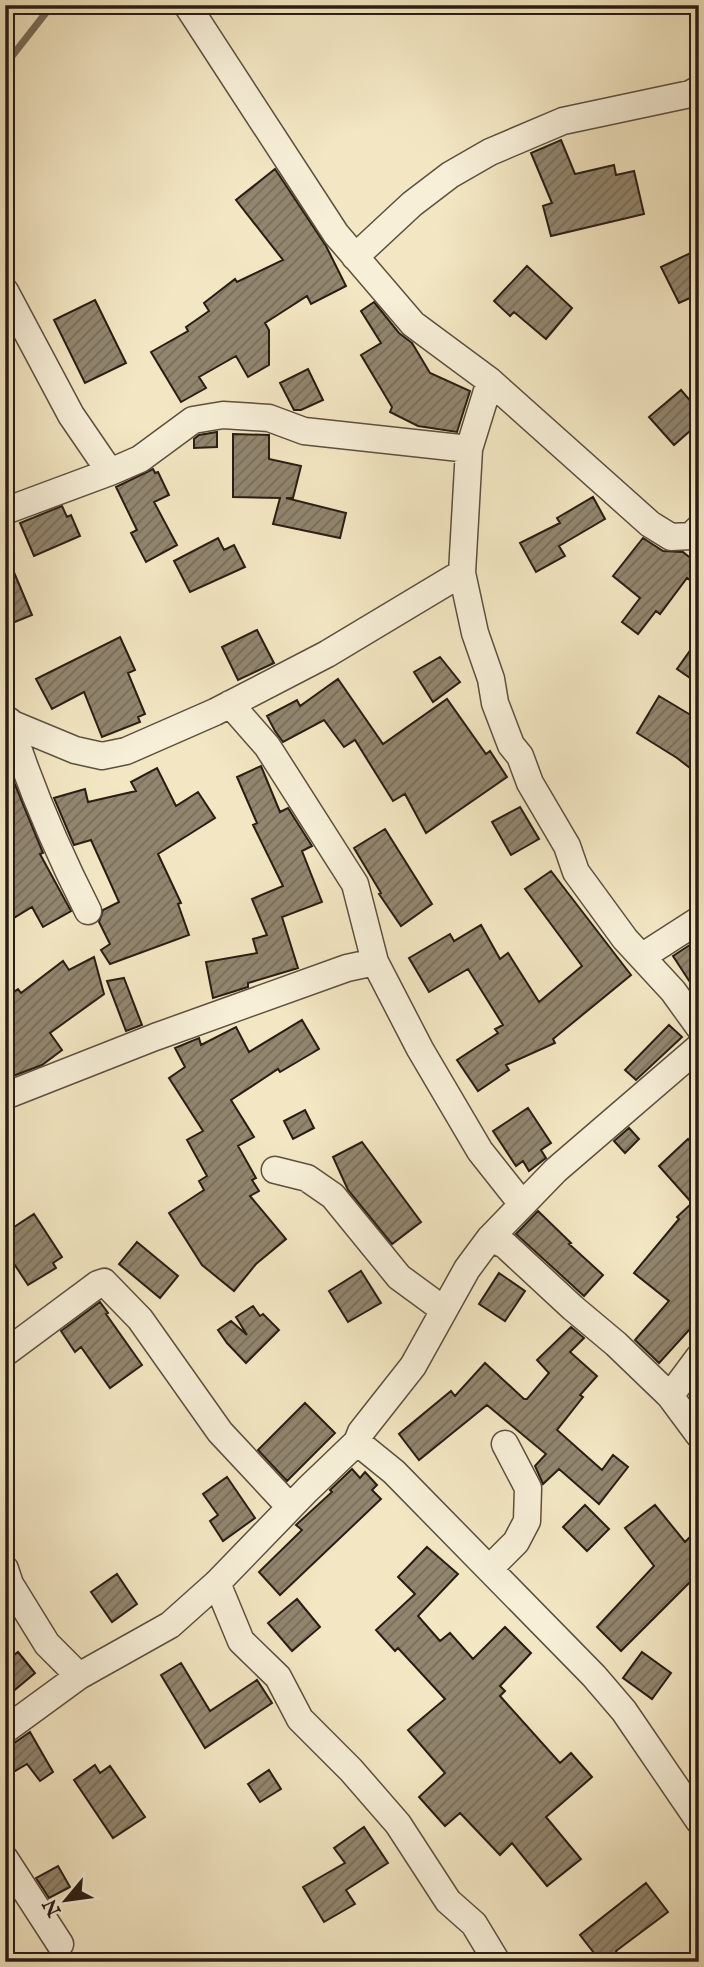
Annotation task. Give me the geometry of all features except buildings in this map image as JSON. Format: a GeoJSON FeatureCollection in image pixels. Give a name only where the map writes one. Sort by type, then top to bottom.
{"type":"FeatureCollection","features":[{"type":"Feature","properties":{"kind":"street"},"geometry":{"type":"LineString","coordinates":[[187,5],[336,234],[413,324],[490,381],[650,524],[671,537],[691,536],[699,528]]}},
{"type":"Feature","properties":{"kind":"street"},"geometry":{"type":"LineString","coordinates":[[355,257],[412,204],[450,175],[490,152],[563,121],[690,94],[699,89]]}},
{"type":"Feature","properties":{"kind":"street"},"geometry":{"type":"LineString","coordinates":[[5,291],[71,415],[93,451],[110,472]]}},
{"type":"Feature","properties":{"kind":"street"},"geometry":{"type":"LineString","coordinates":[[490,381],[468,449],[462,573],[475,633],[491,679],[495,703],[511,745],[520,756],[530,783],[567,846],[576,872],[625,939],[643,956],[699,1027]]}},
{"type":"Feature","properties":{"kind":"street"},"geometry":{"type":"LineString","coordinates":[[5,511],[140,459],[193,420],[223,415],[269,418],[304,431],[468,449]]}},
{"type":"Feature","properties":{"kind":"street"},"geometry":{"type":"LineString","coordinates":[[7,721],[75,750],[102,756],[126,751],[230,704],[327,654],[462,573]]}},
{"type":"Feature","properties":{"kind":"street"},"geometry":{"type":"LineString","coordinates":[[230,704],[267,746],[355,884],[375,962],[420,1049],[480,1151],[522,1204]]}},
{"type":"Feature","properties":{"kind":"street"},"geometry":{"type":"LineString","coordinates":[[7,721],[25,772],[89,911]]}},
{"type":"Feature","properties":{"kind":"street"},"geometry":{"type":"LineString","coordinates":[[643,956],[699,920]]}},
{"type":"Feature","properties":{"kind":"street"},"geometry":{"type":"LineString","coordinates":[[5,1096],[155,1037],[347,968],[375,962]]}},
{"type":"Feature","properties":{"kind":"street"},"geometry":{"type":"LineString","coordinates":[[5,1730],[79,1676],[170,1625],[217,1583],[357,1442],[361,1432],[413,1366],[467,1269],[490,1238],[556,1170],[699,1047]]}},
{"type":"Feature","properties":{"kind":"street"},"geometry":{"type":"LineString","coordinates":[[275,1170],[307,1178],[333,1196],[399,1277],[444,1310]]}},
{"type":"Feature","properties":{"kind":"street"},"geometry":{"type":"LineString","coordinates":[[490,1238],[505,1245],[616,1344],[670,1396],[699,1434]]}},
{"type":"Feature","properties":{"kind":"street"},"geometry":{"type":"LineString","coordinates":[[5,1353],[104,1282],[140,1319],[220,1432],[290,1507]]}},
{"type":"Feature","properties":{"kind":"street"},"geometry":{"type":"LineString","coordinates":[[670,1396],[699,1357]]}},
{"type":"Feature","properties":{"kind":"street"},"geometry":{"type":"LineString","coordinates":[[357,1442],[394,1472],[594,1676],[624,1711],[699,1821]]}},
{"type":"Feature","properties":{"kind":"street"},"geometry":{"type":"LineString","coordinates":[[490,1568],[516,1542],[527,1521],[528,1488],[505,1444]]}},
{"type":"Feature","properties":{"kind":"street"},"geometry":{"type":"LineString","coordinates":[[5,1569],[10,1584],[47,1644],[79,1676]]}},
{"type":"Feature","properties":{"kind":"street"},"geometry":{"type":"LineString","coordinates":[[217,1583],[241,1641],[278,1676],[300,1719],[351,1770],[398,1824],[448,1901],[474,1924],[497,1962]]}},
{"type":"Feature","properties":{"kind":"street"},"geometry":{"type":"LineString","coordinates":[[5,1859],[60,1944]]}},
{"type":"Feature","properties":{"kind":"waterway"},"geometry":{"type":"LineString","coordinates":[[5,65],[52,5]]}}]}
